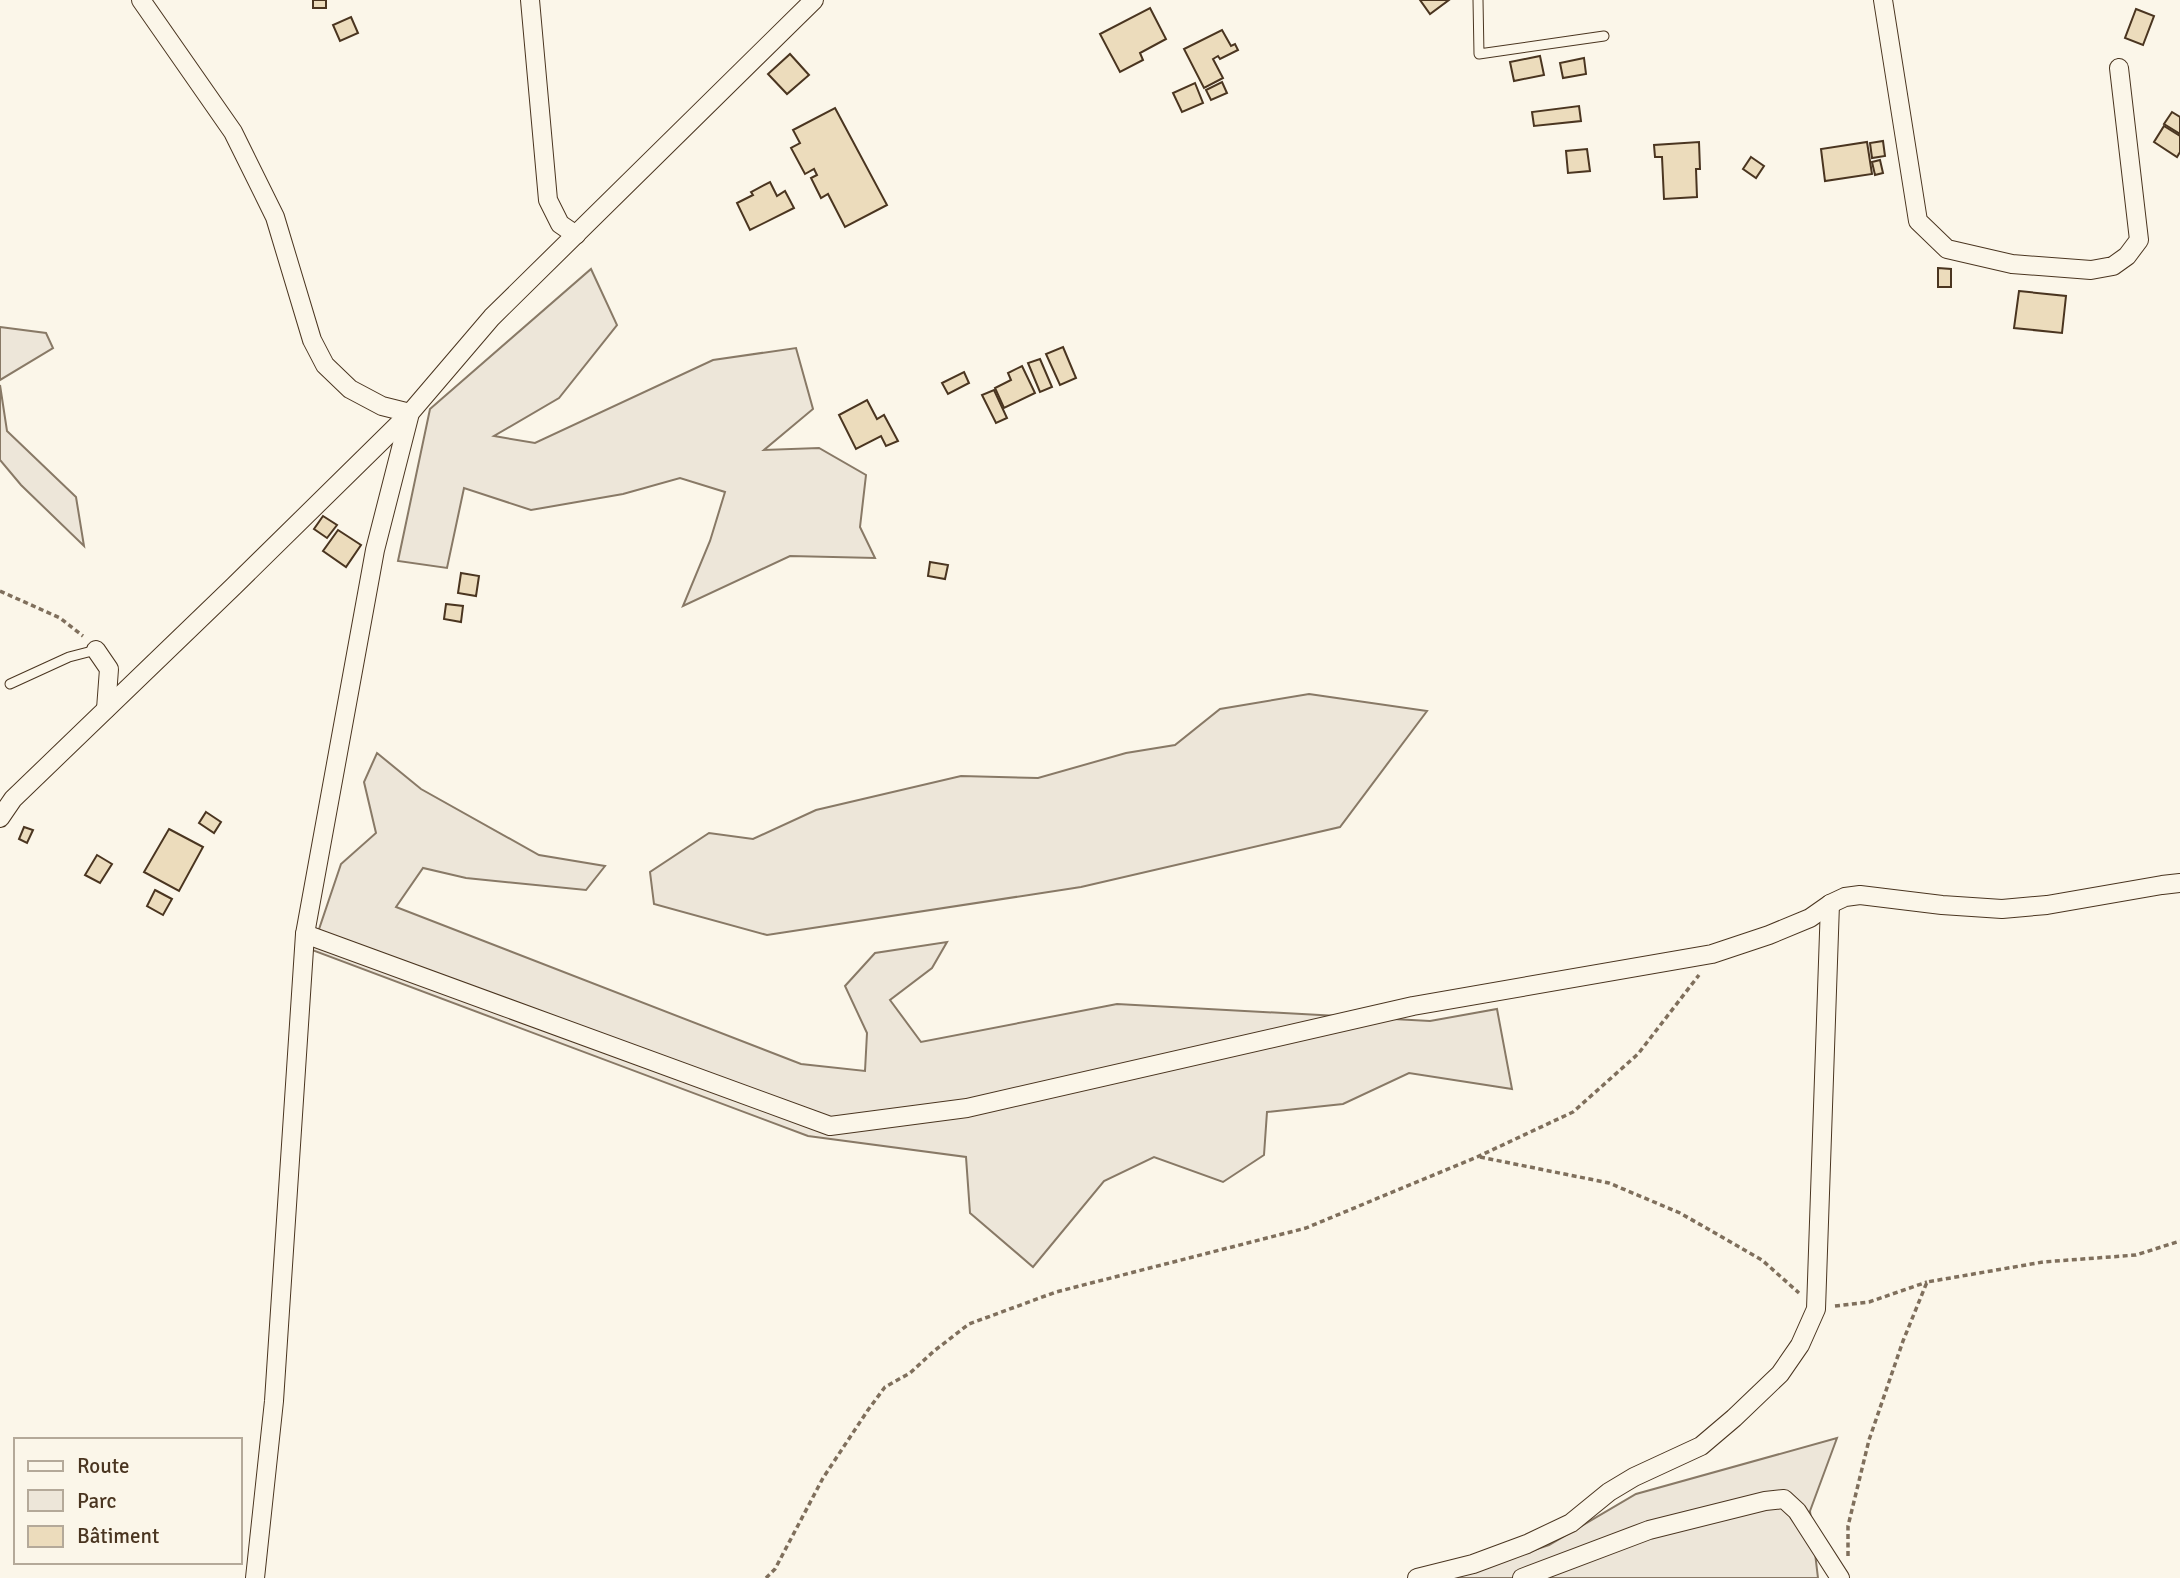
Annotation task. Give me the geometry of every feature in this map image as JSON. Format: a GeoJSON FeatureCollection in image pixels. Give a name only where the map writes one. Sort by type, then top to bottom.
{"type":"FeatureCollection","features":[{"type":"Feature","properties":{"kind":"street"},"geometry":{"type":"LineString","coordinates":[[141,0],[233,132],[275,218],[312,340],[325,365],[349,389],[382,406],[410,413]]}},
{"type":"Feature","properties":{"kind":"street"},"geometry":{"type":"LineString","coordinates":[[530,0],[548,200],[560,224],[576,234]]}},
{"type":"Feature","properties":{"kind":"street"},"geometry":{"type":"LineString","coordinates":[[0,818],[13,799],[410,413],[492,317],[814,0]]}},
{"type":"Feature","properties":{"kind":"street"},"geometry":{"type":"LineString","coordinates":[[1883,0],[1918,221],[1947,249],[2012,264],[2091,270],[2113,267],[2127,256],[2139,240],[2119,68]]}},
{"type":"Feature","properties":{"kind":"street"},"geometry":{"type":"LineString","coordinates":[[255,1578],[274,1401],[305,933],[375,550],[410,413]]}},
{"type":"Feature","properties":{"kind":"street"},"geometry":{"type":"LineString","coordinates":[[96,650],[109,669],[106,709]]}},
{"type":"Feature","properties":{"kind":"street"},"geometry":{"type":"LineString","coordinates":[[305,933],[831,1126],[967,1108],[1413,1006],[1712,954],[1810,918],[1844,897],[1860,895],[2002,909],[2047,905],[2180,883]]}},
{"type":"Feature","properties":{"kind":"street"},"geometry":{"type":"LineString","coordinates":[[1418,1578],[1473,1564],[1527,1544],[1571,1523],[1609,1492],[1634,1477],[1701,1446],[1780,1374],[1800,1345],[1816,1309],[1830,904]]}},
{"type":"Feature","properties":{"kind":"street"},"geometry":{"type":"LineString","coordinates":[[1522,1578],[1649,1530],[1765,1501],[1784,1499],[1797,1511],[1844,1572]]}},
{"type":"Feature","properties":{"kind":"lane"},"geometry":{"type":"LineString","coordinates":[[1478,0],[1479,54],[1604,36]]}},
{"type":"Feature","properties":{"kind":"lane"},"geometry":{"type":"LineString","coordinates":[[10,684],[69,657],[96,650]]}},
{"type":"Feature","properties":{"kind":"path"},"geometry":{"type":"LineString","coordinates":[[0,591],[60,618],[96,650]]}},
{"type":"Feature","properties":{"kind":"path"},"geometry":{"type":"LineString","coordinates":[[766,1578],[775,1569],[823,1478],[885,1387],[909,1373],[969,1324],[1056,1292],[1306,1228],[1477,1157],[1573,1112],[1638,1054],[1665,1016],[1690,988],[1712,954]]}},
{"type":"Feature","properties":{"kind":"path"},"geometry":{"type":"LineString","coordinates":[[1477,1157],[1609,1183],[1681,1213],[1762,1260],[1816,1309],[1869,1301],[1927,1282],[2043,1262],[2136,1255],[2180,1241]]}},
{"type":"Feature","properties":{"kind":"path"},"geometry":{"type":"LineString","coordinates":[[1844,1572],[1848,1526],[1869,1440],[1903,1341],[1927,1282]]}},
{"type":"Feature","properties":{"kind":"green space"},"geometry":{"type":"Polygon","coordinates":[[[591,269],[617,325],[559,398],[494,436],[535,443],[713,360],[796,348],[813,409],[764,450],[819,448],[866,475],[860,527],[875,558],[790,556],[683,606],[710,541],[725,492],[680,478],[623,494],[531,510],[464,488],[447,568],[398,561],[430,409],[591,269]]]}},
{"type":"Feature","properties":{"kind":"green space"},"geometry":{"type":"Polygon","coordinates":[[[0,327],[46,333],[53,348],[0,380],[0,327]]]}},
{"type":"Feature","properties":{"kind":"green space"},"geometry":{"type":"Polygon","coordinates":[[[0,385],[7,431],[76,497],[84,546],[21,485],[0,460],[0,385]]]}},
{"type":"Feature","properties":{"kind":"green space"},"geometry":{"type":"Polygon","coordinates":[[[1309,694],[1427,711],[1340,827],[1081,887],[767,935],[654,904],[650,872],[709,833],[753,839],[816,810],[961,776],[1038,778],[1126,753],[1175,745],[1220,709],[1309,694]]]}},
{"type":"Feature","properties":{"kind":"green space"},"geometry":{"type":"Polygon","coordinates":[[[377,753],[421,789],[539,855],[605,866],[586,890],[466,878],[423,868],[396,907],[801,1064],[865,1071],[867,1033],[845,986],[875,953],[947,942],[932,968],[890,1000],[921,1042],[1117,1004],[1430,1021],[1497,1009],[1512,1089],[1409,1073],[1343,1104],[1267,1112],[1264,1155],[1223,1182],[1154,1157],[1104,1181],[1033,1267],[970,1213],[966,1157],[808,1136],[312,950],[341,864],[376,833],[364,782],[377,753]]]}},
{"type":"Feature","properties":{"kind":"green space"},"geometry":{"type":"Polygon","coordinates":[[[1837,1438],[1810,1511],[1818,1578],[1448,1578],[1549,1545],[1636,1494],[1837,1438]]]}},
{"type":"Feature","properties":{"kind":"building"},"geometry":{"type":"Polygon","coordinates":[[[313,0],[326,0],[326,8],[313,8],[313,0]]]}},
{"type":"Feature","properties":{"kind":"building"},"geometry":{"type":"Polygon","coordinates":[[[1420,0],[1449,0],[1430,14],[1420,0]]]}},
{"type":"Feature","properties":{"kind":"building"},"geometry":{"type":"Polygon","coordinates":[[[1150,8],[1166,39],[1140,53],[1143,60],[1120,72],[1100,34],[1150,8]]]}},
{"type":"Feature","properties":{"kind":"building"},"geometry":{"type":"Polygon","coordinates":[[[2136,9],[2154,16],[2143,45],[2125,38],[2136,9]]]}},
{"type":"Feature","properties":{"kind":"building"},"geometry":{"type":"Polygon","coordinates":[[[351,17],[358,33],[340,41],[333,25],[351,17]]]}},
{"type":"Feature","properties":{"kind":"building"},"geometry":{"type":"Polygon","coordinates":[[[1222,30],[1231,46],[1235,44],[1238,50],[1220,59],[1218,56],[1213,59],[1223,78],[1204,88],[1184,49],[1222,30]]]}},
{"type":"Feature","properties":{"kind":"building"},"geometry":{"type":"Polygon","coordinates":[[[790,54],[809,75],[787,94],[768,74],[790,54]]]}},
{"type":"Feature","properties":{"kind":"building"},"geometry":{"type":"Polygon","coordinates":[[[1540,56],[1544,75],[1514,81],[1510,62],[1540,56]]]}},
{"type":"Feature","properties":{"kind":"building"},"geometry":{"type":"Polygon","coordinates":[[[1584,58],[1586,74],[1563,78],[1560,63],[1584,58]]]}},
{"type":"Feature","properties":{"kind":"building"},"geometry":{"type":"Polygon","coordinates":[[[1222,82],[1227,93],[1211,100],[1206,90],[1222,82]]]}},
{"type":"Feature","properties":{"kind":"building"},"geometry":{"type":"Polygon","coordinates":[[[1195,83],[1203,103],[1182,112],[1173,93],[1195,83]]]}},
{"type":"Feature","properties":{"kind":"building"},"geometry":{"type":"Polygon","coordinates":[[[1579,106],[1581,121],[1534,126],[1532,112],[1579,106]]]}},
{"type":"Feature","properties":{"kind":"building"},"geometry":{"type":"Polygon","coordinates":[[[835,108],[887,205],[845,227],[828,194],[821,198],[811,178],[817,175],[814,169],[805,174],[791,148],[800,143],[793,130],[835,108]]]}},
{"type":"Feature","properties":{"kind":"building"},"geometry":{"type":"Polygon","coordinates":[[[2172,112],[2180,117],[2180,134],[2164,124],[2172,112]]]}},
{"type":"Feature","properties":{"kind":"building"},"geometry":{"type":"Polygon","coordinates":[[[2164,126],[2180,136],[2180,152],[2177,157],[2154,142],[2164,126]]]}},
{"type":"Feature","properties":{"kind":"building"},"geometry":{"type":"Polygon","coordinates":[[[1883,141],[1885,156],[1872,158],[1870,143],[1883,141]]]}},
{"type":"Feature","properties":{"kind":"building"},"geometry":{"type":"Polygon","coordinates":[[[1699,142],[1697,197],[1664,199],[1662,157],[1655,157],[1654,145],[1699,142]]]}},
{"type":"Feature","properties":{"kind":"building"},"geometry":{"type":"Polygon","coordinates":[[[1867,142],[1872,174],[1825,181],[1821,149],[1867,142]]]}},
{"type":"Feature","properties":{"kind":"building"},"geometry":{"type":"Polygon","coordinates":[[[1587,149],[1590,171],[1568,173],[1566,151],[1587,149]]]}},
{"type":"Feature","properties":{"kind":"building"},"geometry":{"type":"Polygon","coordinates":[[[1751,157],[1764,166],[1756,178],[1743,169],[1751,157]]]}},
{"type":"Feature","properties":{"kind":"building"},"geometry":{"type":"Polygon","coordinates":[[[1880,160],[1883,173],[1875,175],[1872,162],[1880,160]]]}},
{"type":"Feature","properties":{"kind":"building"},"geometry":{"type":"Polygon","coordinates":[[[770,182],[777,196],[785,191],[794,208],[750,230],[737,203],[770,182]]]}},
{"type":"Feature","properties":{"kind":"building"},"geometry":{"type":"Polygon","coordinates":[[[1938,268],[1951,269],[1951,287],[1938,287],[1938,268]]]}},
{"type":"Feature","properties":{"kind":"building"},"geometry":{"type":"Polygon","coordinates":[[[2019,291],[2066,296],[2062,333],[2014,328],[2019,291]]]}},
{"type":"Feature","properties":{"kind":"building"},"geometry":{"type":"Polygon","coordinates":[[[1063,347],[1076,378],[1060,385],[1046,354],[1063,347]]]}},
{"type":"Feature","properties":{"kind":"building"},"geometry":{"type":"Polygon","coordinates":[[[1040,359],[1052,387],[1040,392],[1028,363],[1040,359]]]}},
{"type":"Feature","properties":{"kind":"building"},"geometry":{"type":"Polygon","coordinates":[[[1022,366],[1035,393],[1004,408],[995,388],[1011,380],[1008,373],[1022,366]]]}},
{"type":"Feature","properties":{"kind":"building"},"geometry":{"type":"Polygon","coordinates":[[[964,372],[969,383],[948,394],[942,383],[964,372]]]}},
{"type":"Feature","properties":{"kind":"building"},"geometry":{"type":"Polygon","coordinates":[[[994,390],[1007,418],[996,423],[982,395],[994,390]]]}},
{"type":"Feature","properties":{"kind":"building"},"geometry":{"type":"Polygon","coordinates":[[[867,400],[877,419],[884,415],[898,441],[886,446],[881,436],[856,449],[839,415],[867,400]]]}},
{"type":"Feature","properties":{"kind":"building"},"geometry":{"type":"Polygon","coordinates":[[[323,516],[337,525],[327,538],[314,529],[323,516]]]}},
{"type":"Feature","properties":{"kind":"building"},"geometry":{"type":"Polygon","coordinates":[[[338,530],[361,545],[346,567],[323,551],[338,530]]]}},
{"type":"Feature","properties":{"kind":"building"},"geometry":{"type":"Polygon","coordinates":[[[930,562],[948,565],[945,579],[928,576],[930,562]]]}},
{"type":"Feature","properties":{"kind":"building"},"geometry":{"type":"Polygon","coordinates":[[[461,573],[479,576],[476,596],[458,593],[461,573]]]}},
{"type":"Feature","properties":{"kind":"building"},"geometry":{"type":"Polygon","coordinates":[[[446,604],[463,606],[461,622],[444,619],[446,604]]]}},
{"type":"Feature","properties":{"kind":"building"},"geometry":{"type":"Polygon","coordinates":[[[206,812],[221,822],[214,833],[199,823],[206,812]]]}},
{"type":"Feature","properties":{"kind":"building"},"geometry":{"type":"Polygon","coordinates":[[[24,827],[33,830],[27,843],[19,839],[24,827]]]}},
{"type":"Feature","properties":{"kind":"building"},"geometry":{"type":"Polygon","coordinates":[[[169,829],[203,847],[179,891],[144,872],[169,829]]]}},
{"type":"Feature","properties":{"kind":"building"},"geometry":{"type":"Polygon","coordinates":[[[97,855],[112,864],[100,883],[85,875],[97,855]]]}},
{"type":"Feature","properties":{"kind":"building"},"geometry":{"type":"Polygon","coordinates":[[[155,890],[172,899],[163,915],[147,906],[155,890]]]}}]}
